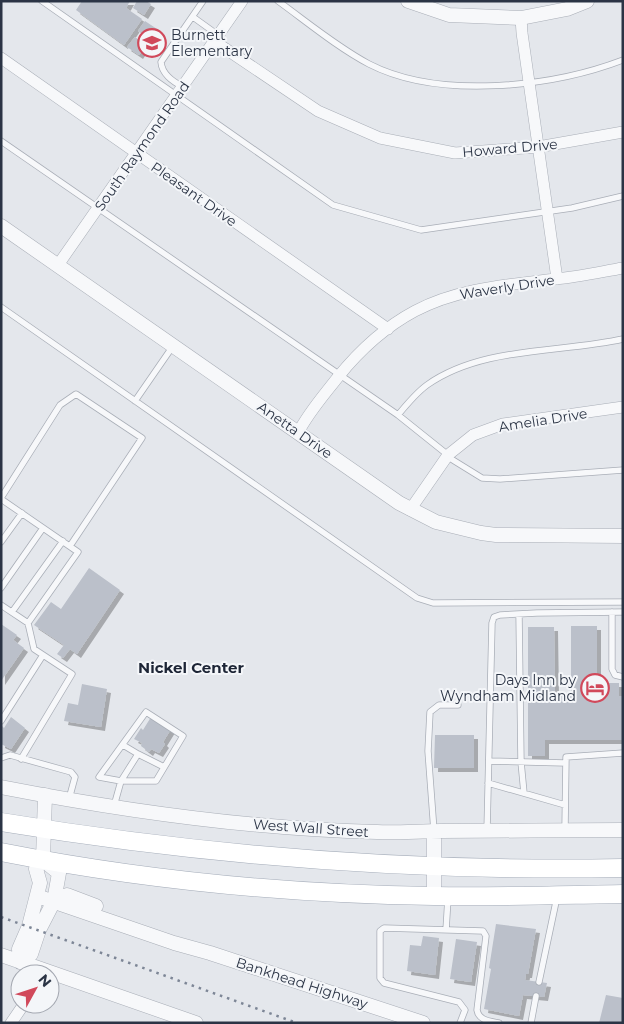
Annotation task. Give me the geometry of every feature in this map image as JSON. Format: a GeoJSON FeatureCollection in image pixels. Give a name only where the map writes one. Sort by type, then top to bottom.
{"type":"FeatureCollection","features":[{"type":"Feature","properties":{"kind":"main road"},"geometry":{"type":"LineString","coordinates":[[1,822],[196,849],[336,862],[434,867],[623,868]]}},
{"type":"Feature","properties":{"kind":"main road"},"geometry":{"type":"LineString","coordinates":[[1,852],[194,882],[352,894],[441,896],[623,894]]}},
{"type":"Feature","properties":{"kind":"street","name":"South Raymond Road"},"geometry":{"type":"LineString","coordinates":[[58,265],[242,1]]}},
{"type":"Feature","properties":{"kind":"street"},"geometry":{"type":"LineString","coordinates":[[408,1],[449,15],[521,18],[567,9],[587,1]]}},
{"type":"Feature","properties":{"kind":"street"},"geometry":{"type":"LineString","coordinates":[[521,18],[557,279]]}},
{"type":"Feature","properties":{"kind":"street","name":"Howard Drive"},"geometry":{"type":"LineString","coordinates":[[216,38],[318,111],[380,138],[455,152],[538,148],[623,132]]}},
{"type":"Feature","properties":{"kind":"street","name":"Pleasant Drive"},"geometry":{"type":"LineString","coordinates":[[1,58],[388,329]]}},
{"type":"Feature","properties":{"kind":"street","name":"Anetta Drive"},"geometry":{"type":"LineString","coordinates":[[1,226],[298,433],[410,510],[424,517],[454,528],[496,535],[623,536]]}},
{"type":"Feature","properties":{"kind":"street","name":"Waverly Drive"},"geometry":{"type":"LineString","coordinates":[[298,433],[328,389],[373,339],[415,310],[460,294],[515,283],[557,279],[623,268]]}},
{"type":"Feature","properties":{"kind":"street","name":"Amelia Drive"},"geometry":{"type":"LineString","coordinates":[[410,510],[448,456],[474,435],[503,424],[623,408]]}},
{"type":"Feature","properties":{"kind":"street","name":"West Wall Street"},"geometry":{"type":"LineString","coordinates":[[1,787],[114,806],[247,824],[377,832],[623,830]]}},
{"type":"Feature","properties":{"kind":"street"},"geometry":{"type":"LineString","coordinates":[[20,962],[19,949],[30,926],[40,883],[36,869],[43,860],[45,795]]}},
{"type":"Feature","properties":{"kind":"street"},"geometry":{"type":"LineString","coordinates":[[434,831],[434,867],[441,896]]}},
{"type":"Feature","properties":{"kind":"street"},"geometry":{"type":"LineString","coordinates":[[20,962],[31,954],[39,930],[54,901],[58,873],[43,860]]}},
{"type":"Feature","properties":{"kind":"street","name":"Bankhead Highway"},"geometry":{"type":"LineString","coordinates":[[37,896],[174,943],[423,1023]]}},
{"type":"Feature","properties":{"kind":"street"},"geometry":{"type":"LineString","coordinates":[[1,955],[25,964]]}},
{"type":"Feature","properties":{"kind":"street"},"geometry":{"type":"LineString","coordinates":[[60,978],[196,1023]]}},
{"type":"Feature","properties":{"kind":"lane"},"geometry":{"type":"LineString","coordinates":[[42,1],[179,91],[334,205],[421,230],[572,208],[623,196]]}},
{"type":"Feature","properties":{"kind":"lane"},"geometry":{"type":"LineString","coordinates":[[179,91],[175,82],[162,70],[161,62],[203,1]]}},
{"type":"Feature","properties":{"kind":"lane"},"geometry":{"type":"LineString","coordinates":[[278,1],[361,59],[390,73],[440,85],[479,86],[529,83],[582,73],[623,60]]}},
{"type":"Feature","properties":{"kind":"lane"},"geometry":{"type":"LineString","coordinates":[[193,17],[216,38]]}},
{"type":"Feature","properties":{"kind":"lane"},"geometry":{"type":"LineString","coordinates":[[1,141],[398,414],[448,456],[482,478],[500,479],[623,470]]}},
{"type":"Feature","properties":{"kind":"lane"},"geometry":{"type":"LineString","coordinates":[[1,307],[417,598],[432,603],[623,602]]}},
{"type":"Feature","properties":{"kind":"lane"},"geometry":{"type":"LineString","coordinates":[[398,414],[414,395],[428,384],[446,374],[473,364],[506,355],[623,339]]}},
{"type":"Feature","properties":{"kind":"lane"},"geometry":{"type":"LineString","coordinates":[[135,401],[173,346]]}},
{"type":"Feature","properties":{"kind":"lane"},"geometry":{"type":"LineString","coordinates":[[28,623],[78,552],[1,499],[60,405],[76,394],[142,438],[70,546]]}},
{"type":"Feature","properties":{"kind":"lane"},"geometry":{"type":"LineString","coordinates":[[1,542],[22,513]]}},
{"type":"Feature","properties":{"kind":"lane"},"geometry":{"type":"LineString","coordinates":[[1,588],[43,528]]}},
{"type":"Feature","properties":{"kind":"lane"},"geometry":{"type":"LineString","coordinates":[[12,612],[63,541]]}},
{"type":"Feature","properties":{"kind":"lane"},"geometry":{"type":"LineString","coordinates":[[1,605],[28,623],[34,648],[72,674],[21,758]]}},
{"type":"Feature","properties":{"kind":"lane"},"geometry":{"type":"LineString","coordinates":[[612,612],[612,669],[616,675],[623,677]]}},
{"type":"Feature","properties":{"kind":"lane"},"geometry":{"type":"LineString","coordinates":[[487,831],[492,624],[494,617],[519,614],[623,612]]}},
{"type":"Feature","properties":{"kind":"lane"},"geometry":{"type":"LineString","coordinates":[[519,614],[521,762],[524,793]]}},
{"type":"Feature","properties":{"kind":"lane"},"geometry":{"type":"LineString","coordinates":[[1,721],[43,655]]}},
{"type":"Feature","properties":{"kind":"lane"},"geometry":{"type":"LineString","coordinates":[[434,831],[428,750],[430,712],[439,705],[458,705]]}},
{"type":"Feature","properties":{"kind":"lane"},"geometry":{"type":"LineString","coordinates":[[146,712],[183,736],[164,767],[156,781],[120,781],[99,777],[146,712]]}},
{"type":"Feature","properties":{"kind":"lane"},"geometry":{"type":"LineString","coordinates":[[123,744],[164,767]]}},
{"type":"Feature","properties":{"kind":"lane"},"geometry":{"type":"LineString","coordinates":[[565,830],[566,757],[568,755],[623,753]]}},
{"type":"Feature","properties":{"kind":"lane"},"geometry":{"type":"LineString","coordinates":[[1,758],[10,754],[67,770],[74,777],[69,799]]}},
{"type":"Feature","properties":{"kind":"lane"},"geometry":{"type":"LineString","coordinates":[[114,806],[120,781],[138,754]]}},
{"type":"Feature","properties":{"kind":"lane"},"geometry":{"type":"LineString","coordinates":[[489,761],[565,763]]}},
{"type":"Feature","properties":{"kind":"lane"},"geometry":{"type":"LineString","coordinates":[[488,784],[565,805]]}},
{"type":"Feature","properties":{"kind":"lane"},"geometry":{"type":"LineString","coordinates":[[539,982],[557,895]]}},
{"type":"Feature","properties":{"kind":"lane"},"geometry":{"type":"LineString","coordinates":[[441,896],[446,930]]}},
{"type":"Feature","properties":{"kind":"lane"},"geometry":{"type":"LineString","coordinates":[[460,1023],[465,1010],[459,1002],[384,983],[380,978],[380,932],[384,928],[483,931],[486,936],[477,1010],[479,1021],[499,1023]]}},
{"type":"Feature","properties":{"kind":"lane"},"geometry":{"type":"LineString","coordinates":[[531,1023],[536,996]]}},
{"type":"Feature","properties":{"kind":"building"},"geometry":{"type":"Polygon","coordinates":[[[82,1],[130,1],[126,8],[142,19],[124,45],[76,10],[82,1]]]}},
{"type":"Feature","properties":{"kind":"building"},"geometry":{"type":"Polygon","coordinates":[[[137,1],[146,1],[151,4],[144,15],[133,8],[137,1]]]}},
{"type":"Feature","properties":{"kind":"building"},"geometry":{"type":"Polygon","coordinates":[[[145,21],[157,29],[150,40],[138,31],[145,21]]]}},
{"type":"Feature","properties":{"kind":"building"},"geometry":{"type":"Polygon","coordinates":[[[135,37],[146,45],[139,55],[127,47],[135,37]]]}},
{"type":"Feature","properties":{"kind":"building"},"geometry":{"type":"Polygon","coordinates":[[[89,568],[120,590],[77,654],[70,649],[63,658],[57,654],[64,645],[34,625],[51,602],[61,609],[89,568]]]}},
{"type":"Feature","properties":{"kind":"building"},"geometry":{"type":"Polygon","coordinates":[[[1,624],[17,635],[13,640],[24,648],[1,681],[1,624]]]}},
{"type":"Feature","properties":{"kind":"building","name":"Days Inn by Wyndham Midland"},"geometry":{"type":"Polygon","coordinates":[[[571,626],[597,626],[597,683],[619,683],[619,696],[623,696],[623,740],[545,740],[545,756],[528,756],[528,627],[554,627],[555,693],[571,693],[571,626]]]}},
{"type":"Feature","properties":{"kind":"building"},"geometry":{"type":"Polygon","coordinates":[[[82,684],[107,689],[101,727],[64,721],[68,703],[78,705],[82,684]]]}},
{"type":"Feature","properties":{"kind":"building"},"geometry":{"type":"Polygon","coordinates":[[[11,717],[25,728],[11,749],[1,744],[1,728],[2,726],[4,728],[11,717]]]}},
{"type":"Feature","properties":{"kind":"building"},"geometry":{"type":"Polygon","coordinates":[[[151,717],[171,729],[159,753],[151,749],[149,752],[141,746],[142,743],[134,739],[141,728],[143,730],[151,717]]]}},
{"type":"Feature","properties":{"kind":"building"},"geometry":{"type":"Polygon","coordinates":[[[435,735],[474,735],[474,768],[434,768],[435,735]]]}},
{"type":"Feature","properties":{"kind":"building"},"geometry":{"type":"Polygon","coordinates":[[[496,924],[536,929],[528,974],[526,974],[525,980],[547,983],[544,997],[523,995],[519,1016],[484,1009],[496,924]]]}},
{"type":"Feature","properties":{"kind":"building"},"geometry":{"type":"Polygon","coordinates":[[[423,936],[439,938],[435,975],[407,971],[410,945],[421,946],[423,936]]]}},
{"type":"Feature","properties":{"kind":"building"},"geometry":{"type":"Polygon","coordinates":[[[456,939],[477,942],[471,982],[450,979],[456,939]]]}},
{"type":"Feature","properties":{"kind":"building"},"geometry":{"type":"Polygon","coordinates":[[[606,995],[623,998],[623,1023],[599,1023],[606,995]]]}},
{"type":"Feature","properties":{"kind":"railway"},"geometry":{"type":"LineString","coordinates":[[1,917],[297,1023]]}},
{"type":"Feature","properties":{"kind":"place","name":"Burnett Elementary"},"geometry":{"type":"Point","coordinates":[152,43]}},
{"type":"Feature","properties":{"kind":"place","name":"Days Inn by Wyndham Midland"},"geometry":{"type":"Point","coordinates":[595,688]}},
{"type":"Feature","properties":{"kind":"district","name":"Nickel Center"},"geometry":{"type":"Point","coordinates":[191,667]}}]}
